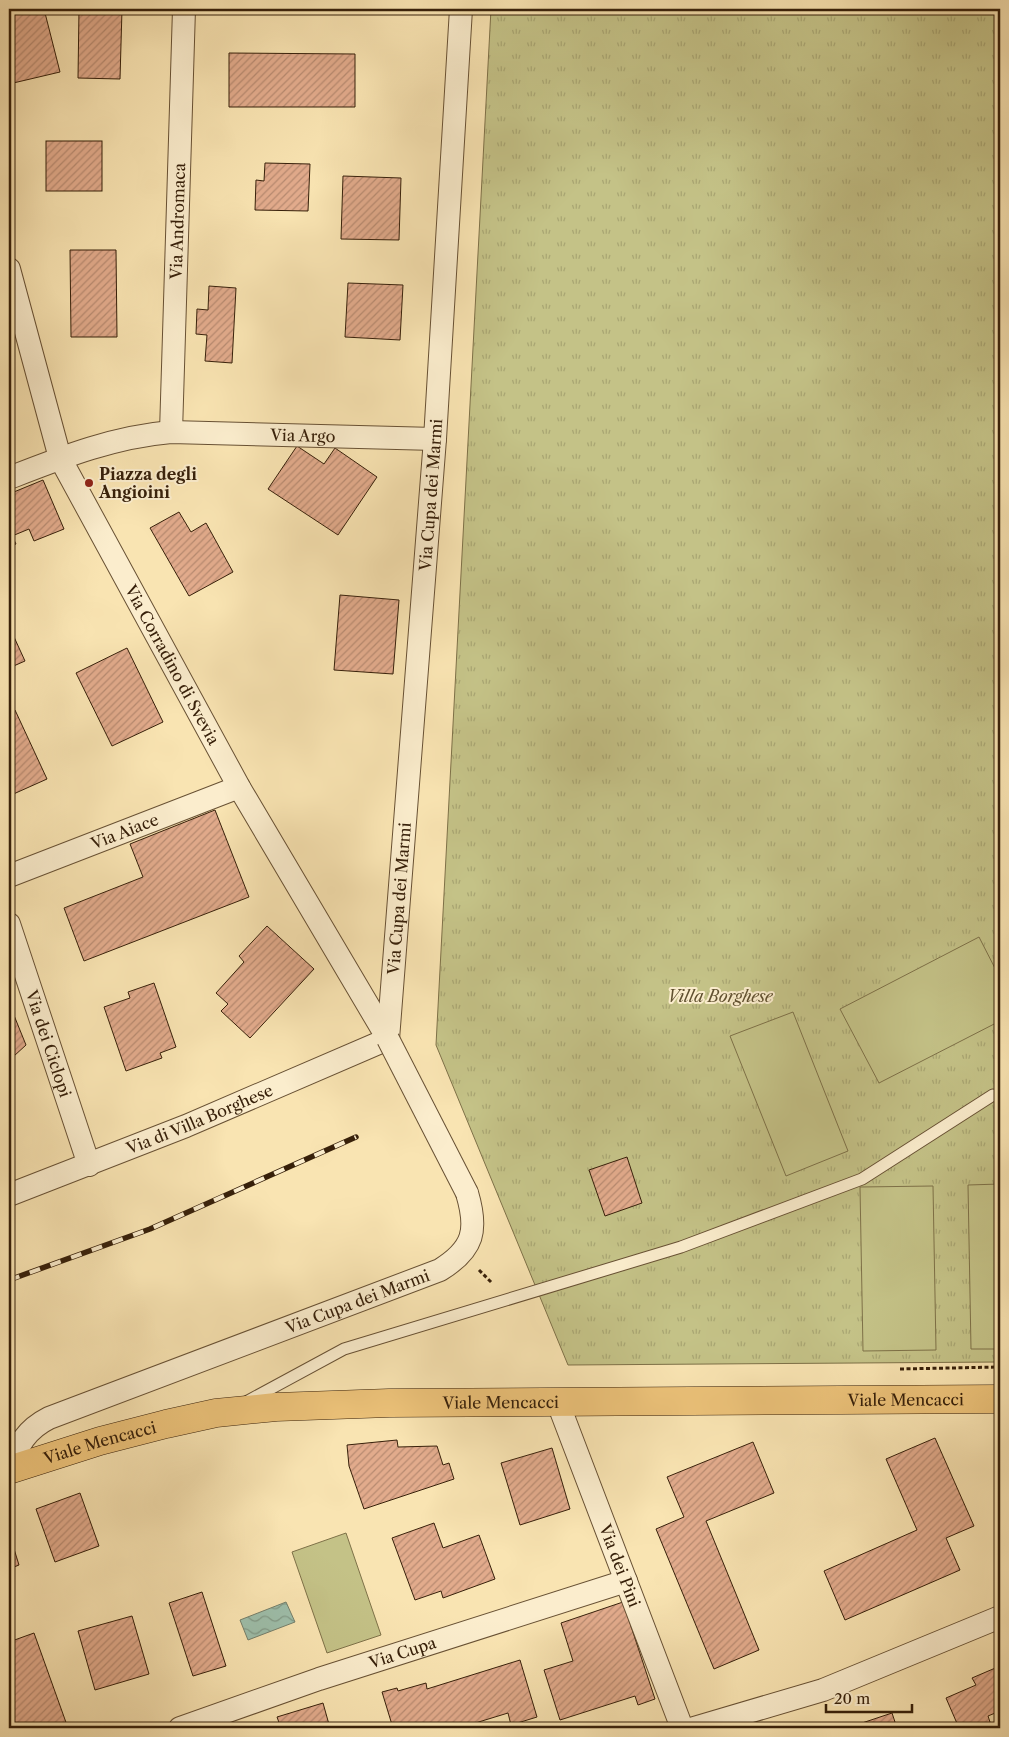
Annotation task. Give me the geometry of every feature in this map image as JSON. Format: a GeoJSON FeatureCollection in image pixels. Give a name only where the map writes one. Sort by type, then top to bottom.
{"type":"FeatureCollection","features":[{"type":"Feature","properties":{"kind":"main road","name":"Viale Mencacci"},"geometry":{"type":"LineString","coordinates":[[10,1469],[131,1432],[229,1411],[338,1404],[1000,1399]]}},
{"type":"Feature","properties":{"kind":"street","name":"Via Andromaca"},"geometry":{"type":"LineString","coordinates":[[171,432],[184,9]]}},
{"type":"Feature","properties":{"kind":"street","name":"Via Cupa dei Marmi"},"geometry":{"type":"LineString","coordinates":[[10,1469],[24,1437],[49,1418],[428,1276],[453,1262],[463,1253],[474,1230],[473,1212],[467,1193],[388,1039],[435,439],[461,9]]}},
{"type":"Feature","properties":{"kind":"street","name":"Via Corradino di Svevia"},"geometry":{"type":"LineString","coordinates":[[9,269],[60,458],[239,787],[388,1039]]}},
{"type":"Feature","properties":{"kind":"street","name":"Via Argo"},"geometry":{"type":"LineString","coordinates":[[171,432],[435,439]]}},
{"type":"Feature","properties":{"kind":"street"},"geometry":{"type":"LineString","coordinates":[[9,478],[60,458],[116,440],[171,432]]}},
{"type":"Feature","properties":{"kind":"street","name":"Via Aiace"},"geometry":{"type":"LineString","coordinates":[[9,876],[239,787]]}},
{"type":"Feature","properties":{"kind":"street","name":"Via dei Ciclopi"},"geometry":{"type":"LineString","coordinates":[[9,924],[89,1165]]}},
{"type":"Feature","properties":{"kind":"street","name":"Via di Villa Borghese"},"geometry":{"type":"LineString","coordinates":[[9,1195],[186,1126],[388,1039]]}},
{"type":"Feature","properties":{"kind":"street","name":"Via dei Pini"},"geometry":{"type":"LineString","coordinates":[[558,1403],[682,1728]]}},
{"type":"Feature","properties":{"kind":"street","name":"Via Cupa"},"geometry":{"type":"LineString","coordinates":[[180,1728],[319,1679],[626,1581]]}},
{"type":"Feature","properties":{"kind":"street"},"geometry":{"type":"LineString","coordinates":[[694,1728],[823,1690],[1000,1617]]}},
{"type":"Feature","properties":{"kind":"lane"},"geometry":{"type":"LineString","coordinates":[[229,1411],[344,1349],[681,1246],[862,1179],[993,1095]]}},
{"type":"Feature","properties":{"kind":"path"},"geometry":{"type":"LineString","coordinates":[[463,1253],[508,1299]]}},
{"type":"Feature","properties":{"kind":"green space","name":"Villa Borghese"},"geometry":{"type":"Polygon","coordinates":[[[491,9],[1000,9],[1000,1362],[568,1365],[436,1045],[491,9]]]}},
{"type":"Feature","properties":{"kind":"green space"},"geometry":{"type":"Polygon","coordinates":[[[979,937],[1000,978],[1000,1021],[879,1083],[840,1009],[979,937]]]}},
{"type":"Feature","properties":{"kind":"green space"},"geometry":{"type":"Polygon","coordinates":[[[793,1012],[848,1151],[786,1176],[730,1036],[793,1012]]]}},
{"type":"Feature","properties":{"kind":"green space"},"geometry":{"type":"Polygon","coordinates":[[[1000,1184],[1000,1349],[971,1349],[968,1185],[1000,1184]]]}},
{"type":"Feature","properties":{"kind":"green space"},"geometry":{"type":"Polygon","coordinates":[[[933,1186],[936,1350],[863,1351],[860,1187],[933,1186]]]}},
{"type":"Feature","properties":{"kind":"green space"},"geometry":{"type":"Polygon","coordinates":[[[346,1533],[381,1635],[327,1653],[292,1552],[346,1533]]]}},
{"type":"Feature","properties":{"kind":"water"},"geometry":{"type":"Polygon","coordinates":[[[286,1602],[295,1622],[248,1640],[240,1620],[286,1602]]]}},
{"type":"Feature","properties":{"kind":"building"},"geometry":{"type":"Polygon","coordinates":[[[9,9],[44,9],[60,72],[9,84],[9,9]]]}},
{"type":"Feature","properties":{"kind":"building"},"geometry":{"type":"Polygon","coordinates":[[[79,9],[122,9],[120,79],[78,78],[79,9]]]}},
{"type":"Feature","properties":{"kind":"building"},"geometry":{"type":"Polygon","coordinates":[[[229,53],[355,54],[355,107],[229,107],[229,53]]]}},
{"type":"Feature","properties":{"kind":"building"},"geometry":{"type":"Polygon","coordinates":[[[46,141],[102,141],[102,191],[46,191],[46,141]]]}},
{"type":"Feature","properties":{"kind":"building"},"geometry":{"type":"Polygon","coordinates":[[[265,163],[310,164],[308,211],[255,210],[256,180],[264,181],[265,163]]]}},
{"type":"Feature","properties":{"kind":"building"},"geometry":{"type":"Polygon","coordinates":[[[343,176],[401,178],[399,240],[341,239],[343,176]]]}},
{"type":"Feature","properties":{"kind":"building"},"geometry":{"type":"Polygon","coordinates":[[[70,250],[116,250],[117,337],[71,337],[70,250]]]}},
{"type":"Feature","properties":{"kind":"building"},"geometry":{"type":"Polygon","coordinates":[[[348,283],[403,285],[400,340],[345,337],[348,283]]]}},
{"type":"Feature","properties":{"kind":"building"},"geometry":{"type":"Polygon","coordinates":[[[209,286],[236,288],[232,363],[205,361],[207,335],[196,334],[197,309],[208,310],[209,286]]]}},
{"type":"Feature","properties":{"kind":"building"},"geometry":{"type":"Polygon","coordinates":[[[297,446],[324,464],[335,448],[377,477],[338,535],[268,489],[297,446]]]}},
{"type":"Feature","properties":{"kind":"building"},"geometry":{"type":"Polygon","coordinates":[[[43,480],[64,529],[34,541],[29,529],[12,536],[16,544],[9,547],[9,494],[43,480]]]}},
{"type":"Feature","properties":{"kind":"building"},"geometry":{"type":"Polygon","coordinates":[[[179,512],[191,532],[206,523],[233,572],[189,596],[150,528],[179,512]]]}},
{"type":"Feature","properties":{"kind":"building"},"geometry":{"type":"Polygon","coordinates":[[[340,595],[399,600],[393,674],[334,670],[340,595]]]}},
{"type":"Feature","properties":{"kind":"building"},"geometry":{"type":"Polygon","coordinates":[[[9,626],[25,661],[9,668],[9,626]]]}},
{"type":"Feature","properties":{"kind":"building"},"geometry":{"type":"Polygon","coordinates":[[[127,648],[163,722],[112,746],[76,673],[127,648]]]}},
{"type":"Feature","properties":{"kind":"building"},"geometry":{"type":"Polygon","coordinates":[[[15,710],[47,779],[9,796],[9,713],[15,710]]]}},
{"type":"Feature","properties":{"kind":"building"},"geometry":{"type":"Polygon","coordinates":[[[215,810],[249,897],[84,961],[64,908],[143,877],[130,844],[215,810]]]}},
{"type":"Feature","properties":{"kind":"building"},"geometry":{"type":"Polygon","coordinates":[[[267,926],[314,969],[250,1038],[221,1011],[228,1004],[216,993],[244,962],[239,956],[267,926]]]}},
{"type":"Feature","properties":{"kind":"building"},"geometry":{"type":"Polygon","coordinates":[[[154,983],[176,1047],[160,1053],[162,1058],[126,1071],[104,1007],[130,998],[128,992],[154,983]]]}},
{"type":"Feature","properties":{"kind":"building"},"geometry":{"type":"Polygon","coordinates":[[[9,1003],[26,1045],[14,1056],[9,1055],[9,1003]]]}},
{"type":"Feature","properties":{"kind":"building"},"geometry":{"type":"Polygon","coordinates":[[[627,1157],[642,1203],[605,1216],[589,1170],[627,1157]]]}},
{"type":"Feature","properties":{"kind":"building"},"geometry":{"type":"Polygon","coordinates":[[[935,1438],[974,1526],[946,1538],[960,1570],[845,1620],[824,1571],[917,1530],[886,1459],[935,1438]]]}},
{"type":"Feature","properties":{"kind":"building"},"geometry":{"type":"Polygon","coordinates":[[[397,1440],[398,1447],[437,1446],[443,1465],[449,1463],[454,1479],[364,1509],[349,1466],[347,1445],[397,1440]]]}},
{"type":"Feature","properties":{"kind":"building"},"geometry":{"type":"Polygon","coordinates":[[[753,1442],[774,1493],[706,1521],[759,1650],[714,1669],[656,1529],[684,1517],[667,1477],[753,1442]]]}},
{"type":"Feature","properties":{"kind":"building"},"geometry":{"type":"Polygon","coordinates":[[[552,1448],[570,1509],[520,1525],[501,1463],[552,1448]]]}},
{"type":"Feature","properties":{"kind":"building"},"geometry":{"type":"Polygon","coordinates":[[[80,1493],[99,1546],[55,1562],[36,1509],[80,1493]]]}},
{"type":"Feature","properties":{"kind":"building"},"geometry":{"type":"Polygon","coordinates":[[[434,1523],[443,1548],[479,1535],[495,1579],[443,1598],[441,1591],[415,1600],[392,1538],[434,1523]]]}},
{"type":"Feature","properties":{"kind":"building"},"geometry":{"type":"Polygon","coordinates":[[[9,1533],[19,1565],[9,1569],[9,1533]]]}},
{"type":"Feature","properties":{"kind":"building"},"geometry":{"type":"Polygon","coordinates":[[[202,1592],[226,1666],[193,1676],[169,1603],[202,1592]]]}},
{"type":"Feature","properties":{"kind":"building"},"geometry":{"type":"Polygon","coordinates":[[[623,1602],[655,1699],[638,1705],[635,1696],[560,1720],[544,1670],[573,1661],[561,1623],[623,1602]]]}},
{"type":"Feature","properties":{"kind":"building"},"geometry":{"type":"Polygon","coordinates":[[[132,1616],[149,1674],[95,1690],[78,1631],[132,1616]]]}},
{"type":"Feature","properties":{"kind":"building"},"geometry":{"type":"Polygon","coordinates":[[[34,1633],[68,1728],[9,1728],[9,1642],[34,1633]]]}},
{"type":"Feature","properties":{"kind":"building"},"geometry":{"type":"Polygon","coordinates":[[[520,1660],[537,1717],[511,1725],[508,1713],[459,1728],[393,1728],[382,1692],[397,1688],[398,1691],[426,1683],[427,1689],[520,1660]]]}},
{"type":"Feature","properties":{"kind":"building"},"geometry":{"type":"Polygon","coordinates":[[[1000,1666],[1000,1711],[988,1716],[990,1722],[975,1728],[959,1728],[946,1698],[976,1685],[972,1678],[1000,1666]]]}},
{"type":"Feature","properties":{"kind":"building"},"geometry":{"type":"Polygon","coordinates":[[[323,1703],[330,1728],[281,1728],[277,1717],[323,1703]]]}},
{"type":"Feature","properties":{"kind":"building"},"geometry":{"type":"Polygon","coordinates":[[[892,1713],[897,1728],[847,1728],[892,1713]]]}},
{"type":"Feature","properties":{"kind":"railway"},"geometry":{"type":"LineString","coordinates":[[9,1280],[150,1229],[356,1137]]}},
{"type":"Feature","properties":{"kind":"place","name":"Piazza degli Angioini"},"geometry":{"type":"Point","coordinates":[89,483]}}]}
